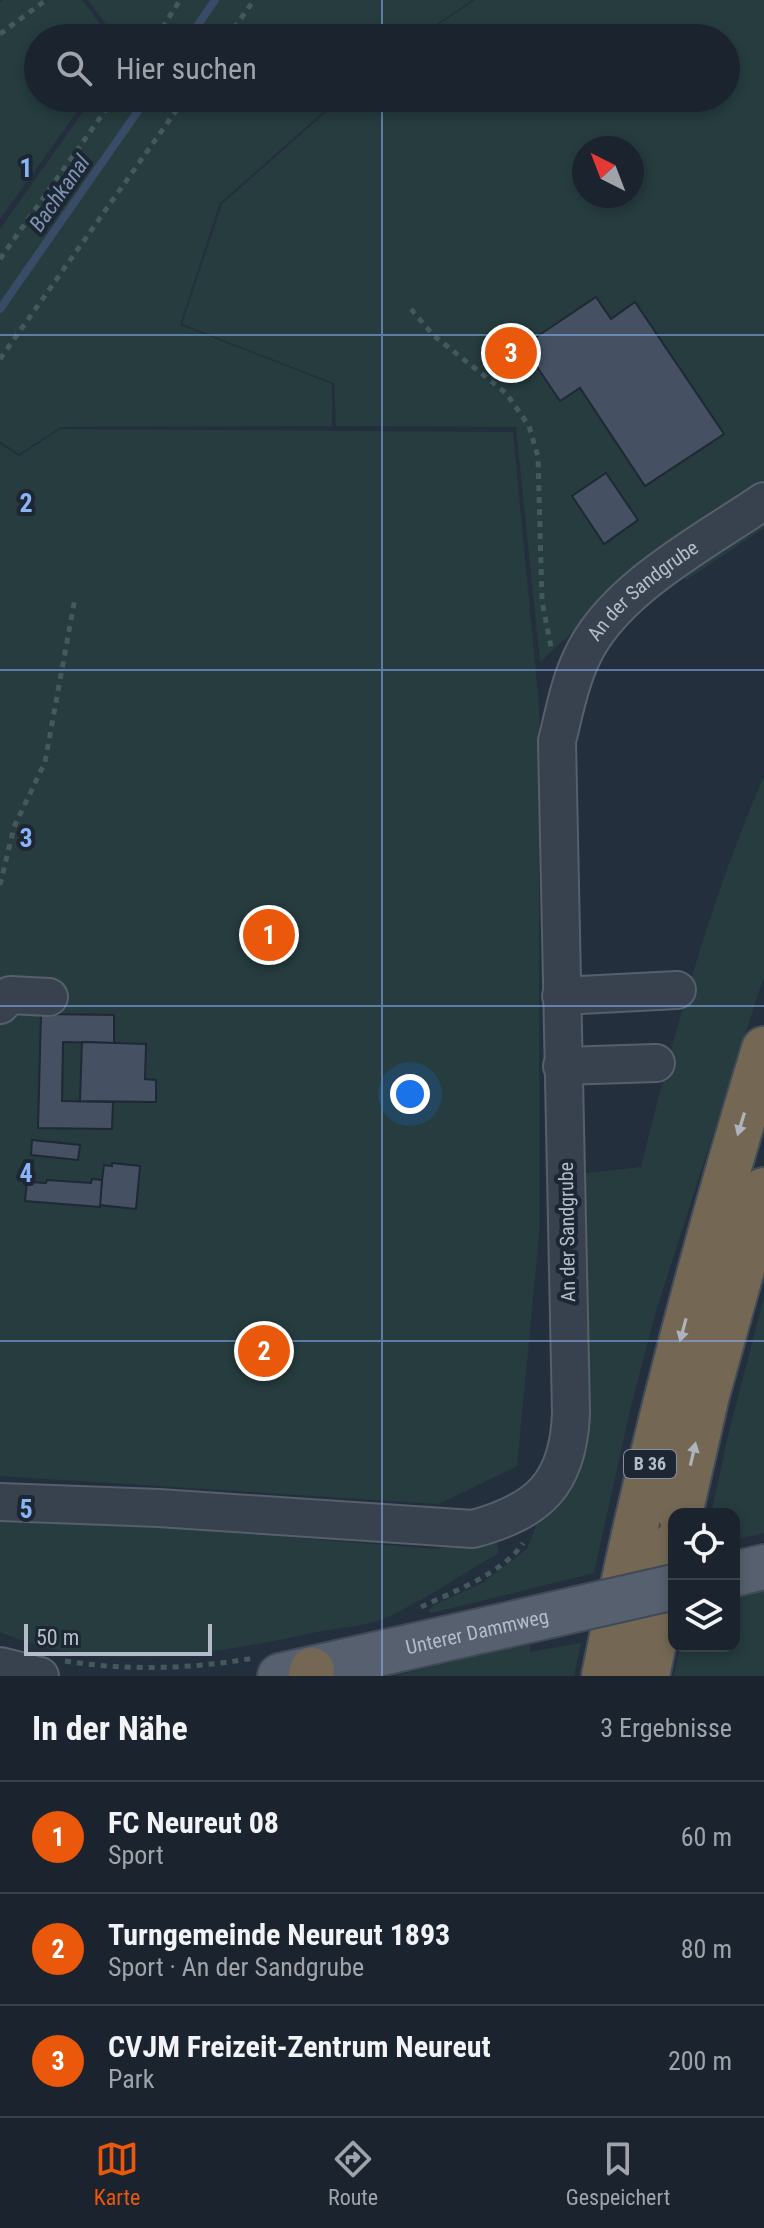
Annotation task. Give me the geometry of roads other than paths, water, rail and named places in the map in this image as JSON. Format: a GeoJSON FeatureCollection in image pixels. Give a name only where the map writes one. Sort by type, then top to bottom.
{"type":"FeatureCollection","features":[{"type":"Feature","properties":{"kind":"highway","name":"B 36"},"geometry":{"type":"LineString","coordinates":[[604,1676],[665,1401],[703,1255],[764,1049]]}},
{"type":"Feature","properties":{"kind":"highway","name":"B 36"},"geometry":{"type":"LineString","coordinates":[[681,1508],[707,1395],[764,1190]]}},
{"type":"Feature","properties":{"kind":"highway"},"geometry":{"type":"LineString","coordinates":[[647,1676],[668,1573]]}},
{"type":"Feature","properties":{"kind":"main road"},"geometry":{"type":"LineString","coordinates":[[740,1573],[764,1567]]}},
{"type":"Feature","properties":{"kind":"main road","name":"Unterer Dammweg"},"geometry":{"type":"LineString","coordinates":[[301,1674],[668,1588]]}},
{"type":"Feature","properties":{"kind":"street","name":"An der Sandgrube"},"geometry":{"type":"LineString","coordinates":[[0,1502],[159,1508],[473,1529],[507,1519],[527,1507],[556,1478],[570,1438],[557,741],[580,660],[611,613],[673,563],[764,501]]}},
{"type":"Feature","properties":{"kind":"street"},"geometry":{"type":"LineString","coordinates":[[561,996],[677,990]]}},
{"type":"Feature","properties":{"kind":"street"},"geometry":{"type":"LineString","coordinates":[[0,1005],[10,995],[49,997]]}},
{"type":"Feature","properties":{"kind":"street"},"geometry":{"type":"LineString","coordinates":[[562,1066],[656,1063]]}},
{"type":"Feature","properties":{"kind":"street"},"geometry":{"type":"LineString","coordinates":[[0,1666],[40,1676]]}},
{"type":"Feature","properties":{"kind":"waterway","name":"Bachkanal"},"geometry":{"type":"LineString","coordinates":[[199,24],[215,0]]}},
{"type":"Feature","properties":{"kind":"waterway","name":"Bachkanal"},"geometry":{"type":"LineString","coordinates":[[0,309],[137,112]]}},
{"type":"Feature","properties":{"kind":"place","name":"CVJM Freizeit-Zentrum Neureut"},"geometry":{"type":"Point","coordinates":[511,353]}},
{"type":"Feature","properties":{"kind":"place","name":"FC Neureut 08"},"geometry":{"type":"Point","coordinates":[269,935]}},
{"type":"Feature","properties":{"kind":"place","name":"Turngemeinde Neureut 1893"},"geometry":{"type":"Point","coordinates":[264,1351]}}]}
